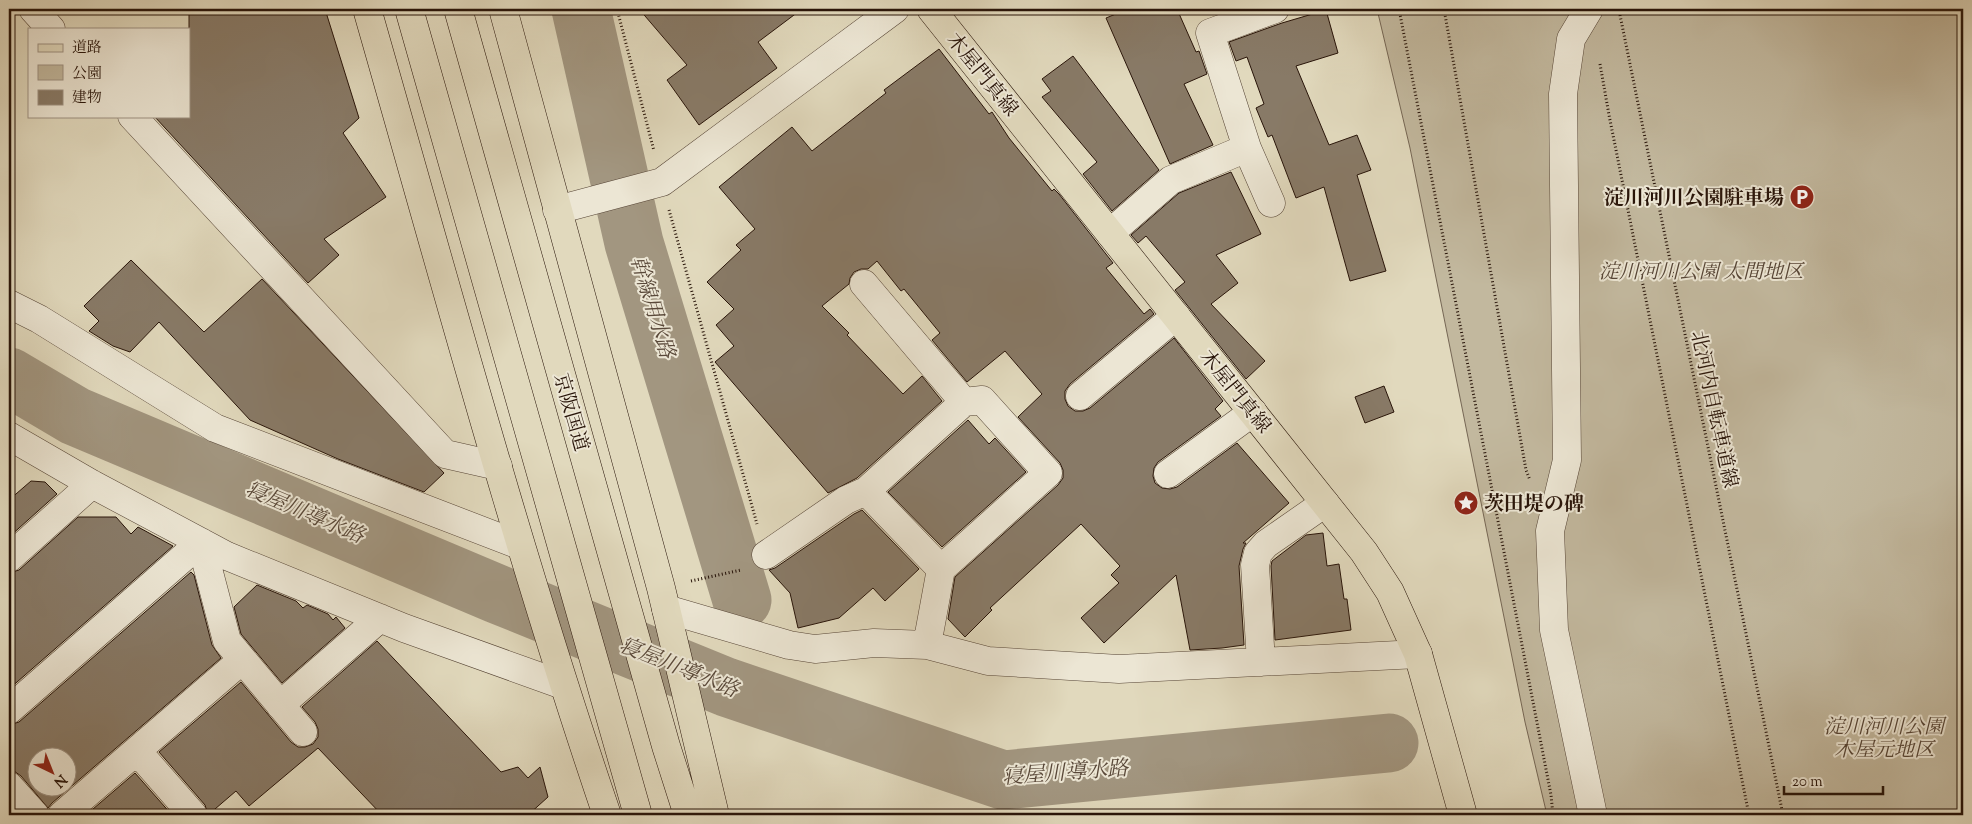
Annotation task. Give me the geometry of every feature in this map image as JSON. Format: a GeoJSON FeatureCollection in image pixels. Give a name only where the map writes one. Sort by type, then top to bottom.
{"type":"FeatureCollection","features":[{"type":"Feature","properties":{"kind":"main road"},"geometry":{"type":"LineString","coordinates":[[367,9],[516,533],[566,696],[607,815]]}},
{"type":"Feature","properties":{"kind":"main road"},"geometry":{"type":"LineString","coordinates":[[409,9],[638,815]]}},
{"type":"Feature","properties":{"kind":"main road","name":"京阪国道"},"geometry":{"type":"LineString","coordinates":[[458,9],[666,746],[688,815]]}},
{"type":"Feature","properties":{"kind":"main road"},"geometry":{"type":"LineString","coordinates":[[503,9],[662,593],[715,815]]}},
{"type":"Feature","properties":{"kind":"main road","name":"木屋門真線"},"geometry":{"type":"LineString","coordinates":[[931,9],[1364,552],[1390,592],[1418,654],[1462,815]]}},
{"type":"Feature","properties":{"kind":"street"},"geometry":{"type":"LineString","coordinates":[[33,9],[50,28]]}},
{"type":"Feature","properties":{"kind":"street"},"geometry":{"type":"LineString","coordinates":[[557,210],[662,182],[895,9]]}},
{"type":"Feature","properties":{"kind":"street"},"geometry":{"type":"LineString","coordinates":[[1271,203],[1247,148],[1210,33],[1275,9]]}},
{"type":"Feature","properties":{"kind":"street"},"geometry":{"type":"LineString","coordinates":[[1590,9],[1571,40],[1563,94],[1567,460],[1550,531],[1554,630],[1593,815]]}},
{"type":"Feature","properties":{"kind":"street"},"geometry":{"type":"LineString","coordinates":[[134,118],[445,454],[498,466]]}},
{"type":"Feature","properties":{"kind":"street"},"geometry":{"type":"LineString","coordinates":[[1110,233],[1171,180],[1247,148]]}},
{"type":"Feature","properties":{"kind":"street"},"geometry":{"type":"LineString","coordinates":[[864,284],[964,402]]}},
{"type":"Feature","properties":{"kind":"street"},"geometry":{"type":"LineString","coordinates":[[9,304],[39,319],[215,428],[516,533]]}},
{"type":"Feature","properties":{"kind":"street"},"geometry":{"type":"LineString","coordinates":[[1080,396],[1176,316]]}},
{"type":"Feature","properties":{"kind":"street"},"geometry":{"type":"LineString","coordinates":[[767,559],[846,500],[866,491],[964,402],[982,400],[1048,473],[941,570],[927,645]]}},
{"type":"Feature","properties":{"kind":"street"},"geometry":{"type":"LineString","coordinates":[[1168,474],[1253,412]]}},
{"type":"Feature","properties":{"kind":"street"},"geometry":{"type":"LineString","coordinates":[[9,436],[92,484],[227,556],[566,696]]}},
{"type":"Feature","properties":{"kind":"street"},"geometry":{"type":"LineString","coordinates":[[9,558],[92,484]]}},
{"type":"Feature","properties":{"kind":"street"},"geometry":{"type":"LineString","coordinates":[[866,491],[941,570]]}},
{"type":"Feature","properties":{"kind":"street"},"geometry":{"type":"LineString","coordinates":[[1261,662],[1255,565],[1258,553],[1266,544],[1325,503]]}},
{"type":"Feature","properties":{"kind":"street"},"geometry":{"type":"LineString","coordinates":[[201,542],[226,641],[303,732]]}},
{"type":"Feature","properties":{"kind":"street"},"geometry":{"type":"LineString","coordinates":[[9,710],[201,542]]}},
{"type":"Feature","properties":{"kind":"street"},"geometry":{"type":"LineString","coordinates":[[662,593],[789,645],[815,649],[874,643],[927,645],[988,661],[1119,670],[1418,654]]}},
{"type":"Feature","properties":{"kind":"street"},"geometry":{"type":"LineString","coordinates":[[280,705],[380,618]]}},
{"type":"Feature","properties":{"kind":"street"},"geometry":{"type":"LineString","coordinates":[[62,815],[242,660]]}},
{"type":"Feature","properties":{"kind":"street"},"geometry":{"type":"LineString","coordinates":[[137,751],[193,815]]}},
{"type":"Feature","properties":{"kind":"street"},"geometry":{"type":"LineString","coordinates":[[9,786],[35,815]]}},
{"type":"Feature","properties":{"kind":"path"},"geometry":{"type":"LineString","coordinates":[[617,9],[662,182],[767,559],[662,593]]}},
{"type":"Feature","properties":{"kind":"path"},"geometry":{"type":"LineString","coordinates":[[1399,9],[1551,795],[1553,815]]}},
{"type":"Feature","properties":{"kind":"path"},"geometry":{"type":"LineString","coordinates":[[1444,9],[1526,470],[1533,488]]}},
{"type":"Feature","properties":{"kind":"path","name":"北河内自転車道線"},"geometry":{"type":"LineString","coordinates":[[1619,9],[1628,63],[1783,815]]}},
{"type":"Feature","properties":{"kind":"path"},"geometry":{"type":"LineString","coordinates":[[1599,57],[1749,815]]}},
{"type":"Feature","properties":{"kind":"green space","name":"淀川河川公園 太間地区"},"geometry":{"type":"Polygon","coordinates":[[[1377,9],[1963,9],[1963,815],[1547,815],[1525,722],[1410,148],[1377,9]]]}},
{"type":"Feature","properties":{"kind":"building"},"geometry":{"type":"Polygon","coordinates":[[[189,9],[325,9],[359,118],[343,133],[386,197],[324,239],[339,255],[308,283],[156,118],[190,118],[189,9]]]}},
{"type":"Feature","properties":{"kind":"building"},"geometry":{"type":"Polygon","coordinates":[[[639,9],[802,9],[758,42],[777,68],[699,125],[667,80],[687,65],[639,9]]]}},
{"type":"Feature","properties":{"kind":"building"},"geometry":{"type":"Polygon","coordinates":[[[1128,9],[1177,9],[1196,52],[1199,51],[1207,74],[1184,84],[1213,145],[1170,164],[1106,18],[1128,9]]]}},
{"type":"Feature","properties":{"kind":"building"},"geometry":{"type":"Polygon","coordinates":[[[1326,10],[1338,53],[1296,66],[1329,145],[1357,135],[1371,170],[1357,175],[1386,271],[1350,281],[1324,187],[1296,198],[1272,135],[1268,137],[1256,108],[1264,104],[1247,57],[1236,61],[1229,42],[1326,10]]]}},
{"type":"Feature","properties":{"kind":"building"},"geometry":{"type":"Polygon","coordinates":[[[939,49],[989,114],[992,112],[1009,138],[1052,191],[1054,189],[1059,194],[1113,263],[1106,268],[1144,314],[1150,309],[1154,314],[1070,384],[1065,391],[1065,399],[1068,406],[1075,411],[1083,411],[1090,408],[1174,338],[1223,401],[1215,409],[1221,416],[1158,462],[1154,468],[1153,476],[1155,483],[1162,488],[1170,489],[1177,487],[1237,443],[1289,503],[1243,543],[1246,543],[1239,566],[1244,645],[1190,650],[1176,575],[1104,643],[1081,618],[1119,583],[1111,575],[1120,566],[1081,524],[990,608],[992,610],[965,637],[948,619],[955,577],[1058,485],[1063,478],[1063,470],[1060,463],[1018,417],[1042,394],[1005,351],[967,382],[932,340],[940,333],[904,289],[901,291],[877,261],[868,269],[854,272],[849,284],[822,306],[849,333],[847,335],[903,394],[922,376],[942,401],[857,478],[828,493],[715,362],[734,346],[716,325],[734,309],[707,282],[741,250],[736,245],[755,229],[719,187],[792,127],[812,151],[886,93],[884,90],[939,49]]]}},
{"type":"Feature","properties":{"kind":"building"},"geometry":{"type":"Polygon","coordinates":[[[1073,56],[1159,170],[1112,211],[1083,174],[1097,162],[1042,97],[1051,91],[1042,79],[1073,56]]]}},
{"type":"Feature","properties":{"kind":"building"},"geometry":{"type":"Polygon","coordinates":[[[1231,172],[1261,234],[1216,255],[1238,283],[1211,304],[1265,361],[1246,379],[1175,290],[1185,282],[1146,236],[1138,243],[1131,235],[1179,193],[1231,172]]]}},
{"type":"Feature","properties":{"kind":"building"},"geometry":{"type":"Polygon","coordinates":[[[131,260],[204,332],[262,279],[444,473],[424,492],[338,459],[250,420],[159,322],[130,352],[113,346],[89,331],[99,321],[84,306],[131,260]]]}},
{"type":"Feature","properties":{"kind":"building"},"geometry":{"type":"Polygon","coordinates":[[[1384,386],[1394,412],[1365,423],[1355,397],[1384,386]]]}},
{"type":"Feature","properties":{"kind":"building"},"geometry":{"type":"Polygon","coordinates":[[[968,420],[989,444],[995,438],[1026,472],[942,547],[888,492],[968,420]]]}},
{"type":"Feature","properties":{"kind":"building"},"geometry":{"type":"Polygon","coordinates":[[[31,481],[45,482],[57,494],[9,537],[9,500],[31,481]]]}},
{"type":"Feature","properties":{"kind":"building"},"geometry":{"type":"Polygon","coordinates":[[[862,510],[919,569],[885,601],[873,588],[839,618],[798,628],[790,593],[769,570],[775,568],[862,510]]]}},
{"type":"Feature","properties":{"kind":"building"},"geometry":{"type":"Polygon","coordinates":[[[78,517],[116,517],[131,534],[138,527],[173,546],[9,689],[9,573],[19,570],[78,517]]]}},
{"type":"Feature","properties":{"kind":"building"},"geometry":{"type":"Polygon","coordinates":[[[1323,533],[1327,566],[1339,564],[1344,599],[1347,599],[1351,630],[1275,640],[1272,561],[1306,535],[1323,533]]]}},
{"type":"Feature","properties":{"kind":"building"},"geometry":{"type":"Polygon","coordinates":[[[191,572],[194,575],[212,645],[221,658],[78,781],[78,746],[28,746],[28,784],[21,776],[9,770],[9,725],[19,722],[191,572]]]}},
{"type":"Feature","properties":{"kind":"building"},"geometry":{"type":"Polygon","coordinates":[[[257,585],[296,601],[303,608],[307,605],[328,614],[333,620],[336,617],[345,628],[282,683],[241,634],[234,607],[257,585]]]}},
{"type":"Feature","properties":{"kind":"building"},"geometry":{"type":"Polygon","coordinates":[[[377,641],[501,772],[518,767],[528,778],[540,767],[548,797],[528,815],[382,815],[318,748],[249,806],[236,791],[208,815],[205,805],[159,752],[241,682],[291,742],[298,747],[313,744],[318,737],[318,729],[315,722],[302,707],[377,641]]]}},
{"type":"Feature","properties":{"kind":"building"},"geometry":{"type":"Polygon","coordinates":[[[135,773],[172,815],[86,815],[135,773]]]}},
{"type":"Feature","properties":{"kind":"building"},"geometry":{"type":"Polygon","coordinates":[[[38,796],[60,796],[52,803],[48,808],[38,796]]]}},
{"type":"Feature","properties":{"kind":"waterway","name":"幹線用水路"},"geometry":{"type":"LineString","coordinates":[[581,9],[634,243],[742,600]]}},
{"type":"Feature","properties":{"kind":"waterway","name":"寝屋川導水路"},"geometry":{"type":"LineString","coordinates":[[9,377],[75,416],[497,594],[726,687],[1003,780],[1389,743]]}},
{"type":"Feature","properties":{"kind":"place","name":"淀川河川公園駐車場"},"geometry":{"type":"Point","coordinates":[1802,197]}},
{"type":"Feature","properties":{"kind":"place","name":"茨田堤の碑"},"geometry":{"type":"Point","coordinates":[1466,503]}},
{"type":"Feature","properties":{"kind":"park label","name":"淀川河川公園 木屋元地区"},"geometry":{"type":"Point","coordinates":[1884,738]}}]}
